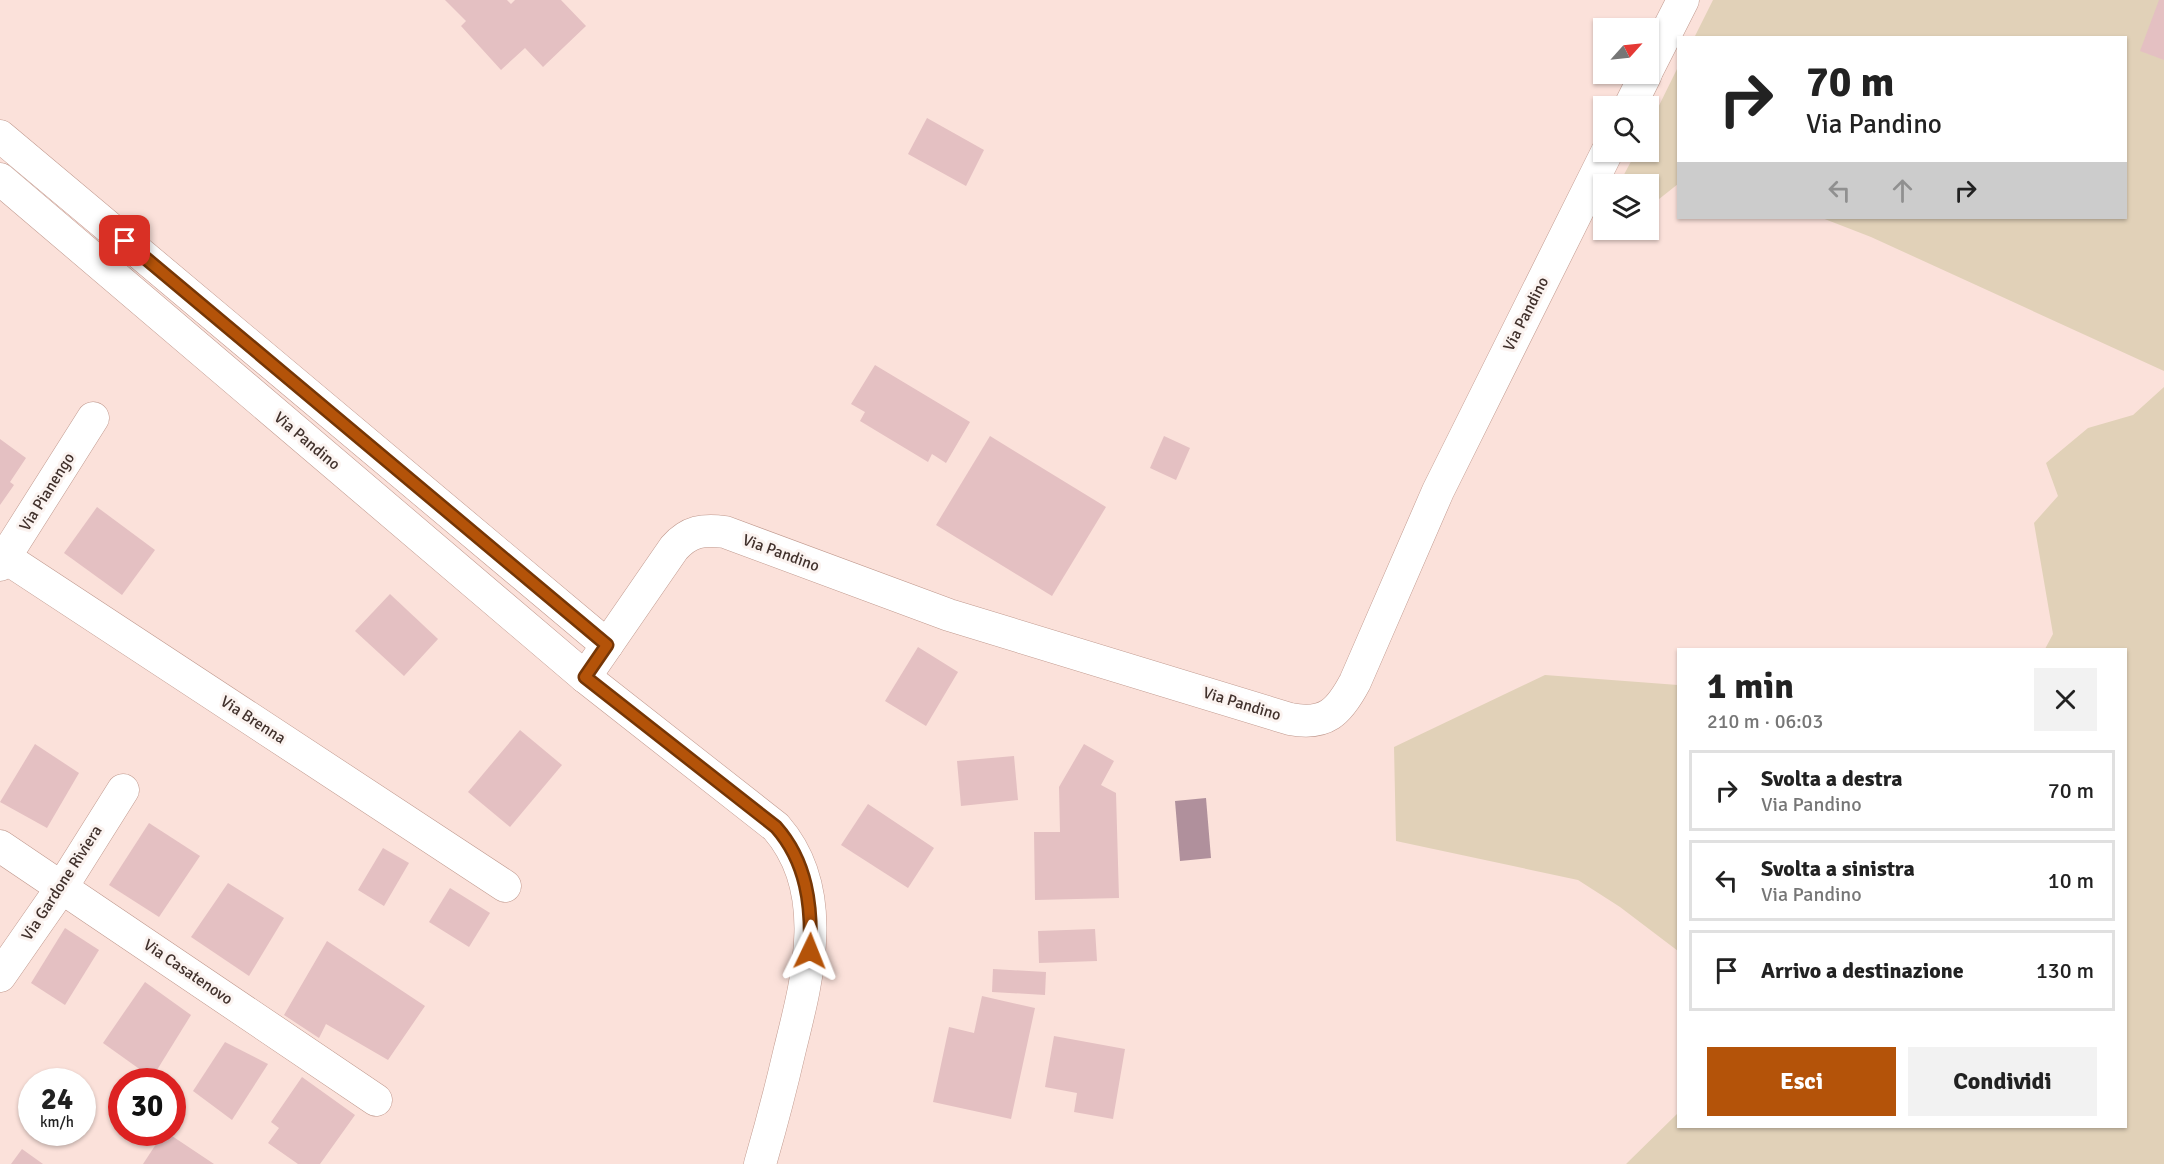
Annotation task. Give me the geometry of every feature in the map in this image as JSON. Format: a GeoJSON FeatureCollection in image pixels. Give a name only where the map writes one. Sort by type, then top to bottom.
{"type":"FeatureCollection","features":[{"type":"Feature","properties":{"kind":"street"},"geometry":{"type":"LineString","coordinates":[[1659,47],[1683,0]]}},
{"type":"Feature","properties":{"kind":"street"},"geometry":{"type":"LineString","coordinates":[[0,136],[607,645]]}},
{"type":"Feature","properties":{"kind":"street","name":"Via Pandino"},"geometry":{"type":"LineString","coordinates":[[0,179],[585,677],[679,542],[692,532],[711,530],[724,532],[949,615],[1290,719],[1310,721],[1326,717],[1336,711],[1345,701],[1355,682],[1438,491],[1602,162]]}},
{"type":"Feature","properties":{"kind":"street","name":"Via Pianengo"},"geometry":{"type":"LineString","coordinates":[[2,559],[93,418]]}},
{"type":"Feature","properties":{"kind":"street","name":"Via Brenna"},"geometry":{"type":"LineString","coordinates":[[2,559],[505,886]]}},
{"type":"Feature","properties":{"kind":"street"},"geometry":{"type":"LineString","coordinates":[[585,677],[776,827],[792,848],[803,873],[811,922],[807,984],[760,1164]]}},
{"type":"Feature","properties":{"kind":"street","name":"Via Gardone Riviera"},"geometry":{"type":"LineString","coordinates":[[0,976],[62,886],[123,790]]}},
{"type":"Feature","properties":{"kind":"street","name":"Via Casatenovo"},"geometry":{"type":"LineString","coordinates":[[0,846],[376,1100]]}},
{"type":"Feature","properties":{"kind":"shaded area"},"geometry":{"type":"Polygon","coordinates":[[[1713,0],[2164,0],[2164,371],[1871,237],[1825,219],[2127,219],[2127,36],[1695,36],[1713,0]]]}},
{"type":"Feature","properties":{"kind":"shaded area"},"geometry":{"type":"Polygon","coordinates":[[[1677,69],[1677,185],[1659,199],[1659,174],[1624,174],[1631,162],[1659,162],[1659,106],[1677,69]]]}},
{"type":"Feature","properties":{"kind":"shaded area"},"geometry":{"type":"Polygon","coordinates":[[[2164,387],[2164,1164],[1626,1164],[1677,1114],[1677,1128],[2127,1128],[2127,648],[2046,648],[2053,634],[2034,523],[2058,496],[2046,463],[2088,428],[2133,415],[2164,387]]]}},
{"type":"Feature","properties":{"kind":"shaded area"},"geometry":{"type":"Polygon","coordinates":[[[1545,675],[1677,685],[1677,950],[1620,907],[1578,880],[1396,841],[1394,747],[1545,675]]]}},
{"type":"Feature","properties":{"kind":"shaded area"},"geometry":{"type":"Polygon","coordinates":[[[1206,798],[1211,858],[1180,861],[1175,801],[1206,798]]]}},
{"type":"Feature","properties":{"kind":"building"},"geometry":{"type":"Polygon","coordinates":[[[445,0],[507,0],[511,4],[515,0],[561,0],[586,26],[543,67],[525,48],[501,70],[461,26],[466,21],[445,0]]]}},
{"type":"Feature","properties":{"kind":"building"},"geometry":{"type":"Polygon","coordinates":[[[2159,0],[2164,0],[2164,60],[2140,51],[2159,0]]]}},
{"type":"Feature","properties":{"kind":"building"},"geometry":{"type":"Polygon","coordinates":[[[927,118],[984,150],[966,186],[908,154],[927,118]]]}},
{"type":"Feature","properties":{"kind":"building"},"geometry":{"type":"Polygon","coordinates":[[[875,365],[970,422],[946,463],[932,454],[928,462],[860,421],[865,412],[851,404],[875,365]]]}},
{"type":"Feature","properties":{"kind":"building"},"geometry":{"type":"Polygon","coordinates":[[[990,436],[1106,507],[1052,596],[936,525],[990,436]]]}},
{"type":"Feature","properties":{"kind":"building"},"geometry":{"type":"Polygon","coordinates":[[[1164,436],[1190,448],[1176,480],[1150,468],[1164,436]]]}},
{"type":"Feature","properties":{"kind":"building"},"geometry":{"type":"Polygon","coordinates":[[[0,439],[26,458],[10,482],[14,485],[0,505],[0,439]]]}},
{"type":"Feature","properties":{"kind":"building"},"geometry":{"type":"Polygon","coordinates":[[[97,507],[155,550],[122,595],[64,553],[97,507]]]}},
{"type":"Feature","properties":{"kind":"building"},"geometry":{"type":"Polygon","coordinates":[[[390,594],[438,639],[404,676],[355,631],[390,594]]]}},
{"type":"Feature","properties":{"kind":"building"},"geometry":{"type":"Polygon","coordinates":[[[918,647],[958,672],[926,726],[885,701],[918,647]]]}},
{"type":"Feature","properties":{"kind":"building"},"geometry":{"type":"Polygon","coordinates":[[[520,730],[562,765],[510,827],[468,792],[520,730]]]}},
{"type":"Feature","properties":{"kind":"building"},"geometry":{"type":"Polygon","coordinates":[[[35,744],[79,773],[47,828],[0,802],[35,744]]]}},
{"type":"Feature","properties":{"kind":"building"},"geometry":{"type":"Polygon","coordinates":[[[1084,744],[1114,761],[1101,785],[1116,793],[1119,898],[1035,900],[1034,832],[1060,832],[1059,787],[1084,744]]]}},
{"type":"Feature","properties":{"kind":"building"},"geometry":{"type":"Polygon","coordinates":[[[1014,756],[1018,800],[961,806],[957,761],[1014,756]]]}},
{"type":"Feature","properties":{"kind":"building"},"geometry":{"type":"Polygon","coordinates":[[[868,804],[934,848],[908,888],[841,845],[868,804]]]}},
{"type":"Feature","properties":{"kind":"building"},"geometry":{"type":"Polygon","coordinates":[[[149,823],[200,856],[159,917],[109,885],[149,823]]]}},
{"type":"Feature","properties":{"kind":"building"},"geometry":{"type":"Polygon","coordinates":[[[383,848],[409,863],[384,906],[358,890],[383,848]]]}},
{"type":"Feature","properties":{"kind":"building"},"geometry":{"type":"Polygon","coordinates":[[[228,883],[284,918],[249,976],[191,937],[228,883]]]}},
{"type":"Feature","properties":{"kind":"building"},"geometry":{"type":"Polygon","coordinates":[[[450,888],[490,913],[469,947],[429,922],[450,888]]]}},
{"type":"Feature","properties":{"kind":"building"},"geometry":{"type":"Polygon","coordinates":[[[65,928],[99,950],[65,1005],[31,983],[65,928]]]}},
{"type":"Feature","properties":{"kind":"building"},"geometry":{"type":"Polygon","coordinates":[[[1095,929],[1097,961],[1039,963],[1038,931],[1095,929]]]}},
{"type":"Feature","properties":{"kind":"building"},"geometry":{"type":"Polygon","coordinates":[[[327,941],[425,1006],[388,1060],[326,1024],[319,1038],[284,1015],[327,941]]]}},
{"type":"Feature","properties":{"kind":"building"},"geometry":{"type":"Polygon","coordinates":[[[993,969],[1046,972],[1045,995],[992,992],[993,969]]]}},
{"type":"Feature","properties":{"kind":"building"},"geometry":{"type":"Polygon","coordinates":[[[145,982],[191,1015],[158,1068],[138,1068],[103,1043],[145,982]]]}},
{"type":"Feature","properties":{"kind":"building"},"geometry":{"type":"Polygon","coordinates":[[[982,996],[1035,1008],[1011,1119],[933,1102],[949,1027],[974,1033],[982,996]]]}},
{"type":"Feature","properties":{"kind":"building"},"geometry":{"type":"Polygon","coordinates":[[[1054,1036],[1125,1049],[1113,1119],[1074,1112],[1077,1093],[1045,1087],[1054,1036]]]}},
{"type":"Feature","properties":{"kind":"building"},"geometry":{"type":"Polygon","coordinates":[[[225,1042],[268,1064],[232,1120],[193,1091],[225,1042]]]}},
{"type":"Feature","properties":{"kind":"building"},"geometry":{"type":"Polygon","coordinates":[[[302,1077],[355,1115],[320,1164],[298,1164],[268,1143],[279,1128],[271,1122],[302,1077]]]}},
{"type":"Feature","properties":{"kind":"building"},"geometry":{"type":"Polygon","coordinates":[[[186,1145],[214,1164],[143,1164],[155,1146],[186,1145]]]}},
{"type":"Feature","properties":{"kind":"building"},"geometry":{"type":"Polygon","coordinates":[[[22,1149],[43,1164],[11,1164],[22,1149]]]}},
{"type":"Feature","properties":{"kind":"route"},"geometry":{"type":"LineString","coordinates":[[125,241],[607,645],[585,677],[776,827],[785,837],[803,873],[811,922],[810,951]]}}]}
